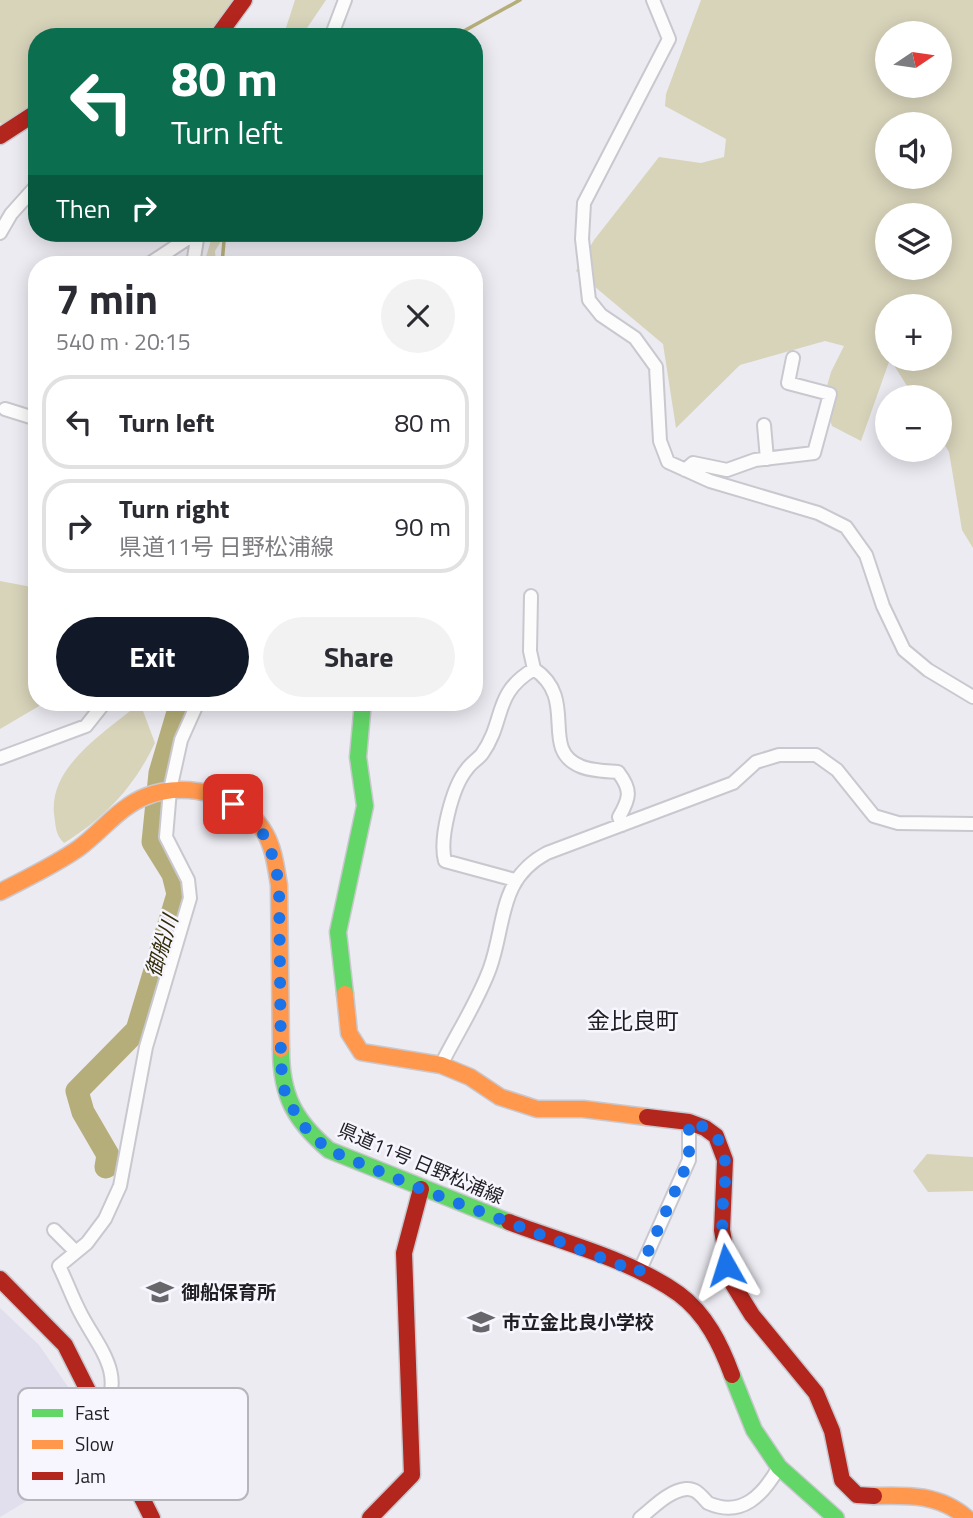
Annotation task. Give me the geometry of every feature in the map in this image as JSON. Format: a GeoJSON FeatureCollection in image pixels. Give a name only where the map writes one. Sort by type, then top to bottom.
{"type":"FeatureCollection","features":[{"type":"Feature","properties":{"kind":"street"},"geometry":{"type":"LineString","coordinates":[[224,28],[244,0]]}},
{"type":"Feature","properties":{"kind":"street"},"geometry":{"type":"LineString","coordinates":[[334,28],[345,0]]}},
{"type":"Feature","properties":{"kind":"street"},"geometry":{"type":"LineString","coordinates":[[653,0],[663,18],[669,39],[584,203],[582,239],[589,300],[601,315],[635,338],[656,367],[661,405],[660,441],[668,462],[710,481],[818,513],[846,527],[866,555],[883,606],[904,650],[928,670],[973,697]]}},
{"type":"Feature","properties":{"kind":"street"},"geometry":{"type":"LineString","coordinates":[[0,136],[28,118]]}},
{"type":"Feature","properties":{"kind":"street"},"geometry":{"type":"LineString","coordinates":[[0,233],[11,214],[28,195]]}},
{"type":"Feature","properties":{"kind":"street"},"geometry":{"type":"LineString","coordinates":[[161,256],[183,242]]}},
{"type":"Feature","properties":{"kind":"street"},"geometry":{"type":"LineString","coordinates":[[685,470],[693,463],[727,470],[767,459],[814,453],[830,394],[788,383],[793,358]]}},
{"type":"Feature","properties":{"kind":"street"},"geometry":{"type":"LineString","coordinates":[[5,409],[28,416]]}},
{"type":"Feature","properties":{"kind":"street"},"geometry":{"type":"LineString","coordinates":[[764,425],[767,459]]}},
{"type":"Feature","properties":{"kind":"street"},"geometry":{"type":"LineString","coordinates":[[531,596],[530,650],[534,669],[548,679],[555,694],[560,716],[559,744],[564,757],[580,767],[618,772],[627,785],[629,800],[619,817],[622,825]]}},
{"type":"Feature","properties":{"kind":"street"},"geometry":{"type":"LineString","coordinates":[[516,880],[445,861],[442,849],[455,788],[467,769],[482,754],[513,681],[534,669]]}},
{"type":"Feature","properties":{"kind":"street"},"geometry":{"type":"LineString","coordinates":[[0,758],[86,726],[98,711]]}},
{"type":"Feature","properties":{"kind":"street"},"geometry":{"type":"LineString","coordinates":[[112,1388],[107,1357],[81,1314],[59,1266],[87,1243],[105,1219],[120,1186],[146,1047],[190,898],[188,880],[166,837],[169,790],[181,740],[194,711]]}},
{"type":"Feature","properties":{"kind":"street"},"geometry":{"type":"LineString","coordinates":[[362,711],[358,757],[365,806],[338,932],[349,1032],[361,1052],[441,1065],[470,1077],[500,1097],[537,1109],[583,1109],[689,1122],[703,1125],[715,1133],[723,1150],[726,1168],[722,1219],[726,1265],[734,1287],[747,1308],[817,1394],[838,1454],[842,1479],[857,1496],[912,1493],[932,1496],[955,1506],[967,1518]]}},
{"type":"Feature","properties":{"kind":"street"},"geometry":{"type":"LineString","coordinates":[[441,1065],[490,969],[504,906],[516,880],[524,866],[547,853],[733,783],[756,762],[779,755],[816,755],[837,770],[874,816],[898,822],[973,824]]}},
{"type":"Feature","properties":{"kind":"street","name":"県道11号 日野松浦線"},"geometry":{"type":"LineString","coordinates":[[0,892],[79,848],[148,795],[186,789],[221,796],[246,811],[264,832],[274,858],[279,885],[281,1065],[285,1094],[310,1134],[329,1150],[421,1189],[639,1272],[680,1295],[705,1321],[720,1343],[754,1430],[779,1467],[835,1518]]}},
{"type":"Feature","properties":{"kind":"street"},"geometry":{"type":"LineString","coordinates":[[639,1272],[689,1160],[689,1122]]}},
{"type":"Feature","properties":{"kind":"street"},"geometry":{"type":"LineString","coordinates":[[370,1518],[412,1475],[413,1442],[404,1253],[421,1189]]}},
{"type":"Feature","properties":{"kind":"street"},"geometry":{"type":"LineString","coordinates":[[54,1230],[76,1252]]}},
{"type":"Feature","properties":{"kind":"street"},"geometry":{"type":"LineString","coordinates":[[0,1279],[65,1345],[88,1388]]}},
{"type":"Feature","properties":{"kind":"street"},"geometry":{"type":"LineString","coordinates":[[640,1518],[671,1494],[689,1489],[696,1491],[716,1511],[727,1517],[736,1515],[760,1499],[779,1467]]}},
{"type":"Feature","properties":{"kind":"street"},"geometry":{"type":"LineString","coordinates":[[143,1500],[152,1518]]}},
{"type":"Feature","properties":{"kind":"shaded area"},"geometry":{"type":"Polygon","coordinates":[[[0,0],[235,0],[214,28],[28,28],[28,114],[0,123],[0,0]]]}},
{"type":"Feature","properties":{"kind":"shaded area"},"geometry":{"type":"Polygon","coordinates":[[[295,0],[326,0],[307,28],[286,28],[295,0]]]}},
{"type":"Feature","properties":{"kind":"shaded area"},"geometry":{"type":"Polygon","coordinates":[[[701,0],[973,0],[973,548],[962,530],[951,462],[952,385],[906,385],[898,371],[952,371],[952,294],[875,294],[875,371],[886,371],[881,385],[875,385],[875,401],[861,441],[832,426],[823,400],[831,372],[844,346],[825,341],[740,365],[676,428],[663,344],[576,271],[594,240],[659,157],[701,163],[724,157],[726,139],[665,106],[666,94],[701,0]]]}},
{"type":"Feature","properties":{"kind":"shaded area"},"geometry":{"type":"Polygon","coordinates":[[[210,242],[220,242],[215,256],[206,256],[210,242]]]}},
{"type":"Feature","properties":{"kind":"shaded area"},"geometry":{"type":"Polygon","coordinates":[[[0,581],[28,586],[28,711],[31,711],[0,729],[0,581]]]}},
{"type":"Feature","properties":{"kind":"shaded area"},"geometry":{"type":"Polygon","coordinates":[[[130,711],[143,711],[155,743],[138,774],[117,800],[93,823],[64,843],[57,833],[55,796],[70,765],[130,711]]]}},
{"type":"Feature","properties":{"kind":"shaded area"},"geometry":{"type":"Polygon","coordinates":[[[927,1154],[973,1157],[973,1191],[928,1192],[913,1171],[927,1154]]]}},
{"type":"Feature","properties":{"kind":"shaded area"},"geometry":{"type":"Polygon","coordinates":[[[0,1308],[39,1345],[69,1388],[18,1388],[18,1500],[28,1500],[0,1517],[0,1308]]]}},
{"type":"Feature","properties":{"kind":"waterway","name":"御船川"},"geometry":{"type":"LineString","coordinates":[[469,28],[520,0]]}},
{"type":"Feature","properties":{"kind":"waterway","name":"御船川"},"geometry":{"type":"LineString","coordinates":[[223,256],[224,242]]}},
{"type":"Feature","properties":{"kind":"waterway","name":"御船川"},"geometry":{"type":"LineString","coordinates":[[106,1167],[108,1155],[83,1112],[77,1091],[137,1030],[178,894],[173,874],[153,842],[160,773],[178,711]]}},
{"type":"Feature","properties":{"kind":"traffic: fast"},"geometry":{"type":"LineString","coordinates":[[345,994],[338,932],[365,806],[358,757],[362,711]]}},
{"type":"Feature","properties":{"kind":"traffic: fast"},"geometry":{"type":"LineString","coordinates":[[281,1049],[284,1080],[292,1106],[307,1128],[329,1150],[509,1222]]}},
{"type":"Feature","properties":{"kind":"traffic: fast"},"geometry":{"type":"LineString","coordinates":[[732,1375],[754,1430],[779,1467],[836,1518]]}},
{"type":"Feature","properties":{"kind":"traffic: slow"},"geometry":{"type":"LineString","coordinates":[[0,892],[70,854],[120,812],[147,796],[180,790],[197,791],[229,801],[255,820],[268,839],[274,859],[279,885],[281,1049]]}},
{"type":"Feature","properties":{"kind":"traffic: slow"},"geometry":{"type":"LineString","coordinates":[[345,994],[349,1033],[361,1052],[441,1065],[470,1077],[500,1097],[537,1109],[583,1109],[647,1117]]}},
{"type":"Feature","properties":{"kind":"traffic: slow"},"geometry":{"type":"LineString","coordinates":[[874,1496],[911,1496],[934,1500],[946,1504],[967,1518]]}},
{"type":"Feature","properties":{"kind":"traffic: jam"},"geometry":{"type":"LineString","coordinates":[[224,28],[244,0]]}},
{"type":"Feature","properties":{"kind":"traffic: jam"},"geometry":{"type":"LineString","coordinates":[[0,136],[28,118]]}},
{"type":"Feature","properties":{"kind":"traffic: jam"},"geometry":{"type":"LineString","coordinates":[[647,1117],[689,1122],[716,1136],[725,1160],[722,1230],[731,1281],[752,1315],[816,1393],[832,1431],[842,1480],[857,1495],[874,1496]]}},
{"type":"Feature","properties":{"kind":"traffic: jam"},"geometry":{"type":"LineString","coordinates":[[370,1518],[412,1475],[404,1253],[421,1189]]}},
{"type":"Feature","properties":{"kind":"traffic: jam"},"geometry":{"type":"LineString","coordinates":[[509,1222],[618,1261],[679,1294],[689,1302],[712,1331],[732,1375]]}},
{"type":"Feature","properties":{"kind":"traffic: jam"},"geometry":{"type":"LineString","coordinates":[[0,1279],[65,1345],[87,1388]]}},
{"type":"Feature","properties":{"kind":"traffic: jam"},"geometry":{"type":"LineString","coordinates":[[143,1500],[152,1518]]}},
{"type":"Feature","properties":{"kind":"place","name":"御船保育所"},"geometry":{"type":"Point","coordinates":[160,1292]}},
{"type":"Feature","properties":{"kind":"place","name":"市立金比良小学校"},"geometry":{"type":"Point","coordinates":[481,1322]}},
{"type":"Feature","properties":{"kind":"district","name":"金比良町"},"geometry":{"type":"Point","coordinates":[633,1021]}},
{"type":"Feature","properties":{"kind":"route"},"geometry":{"type":"LineString","coordinates":[[233,804],[246,811],[264,832],[274,858],[279,885],[281,1065],[285,1094],[310,1134],[329,1150],[421,1189],[639,1272],[689,1160],[689,1122],[703,1125],[715,1133],[723,1150],[726,1168],[722,1219],[726,1265]]}}]}
